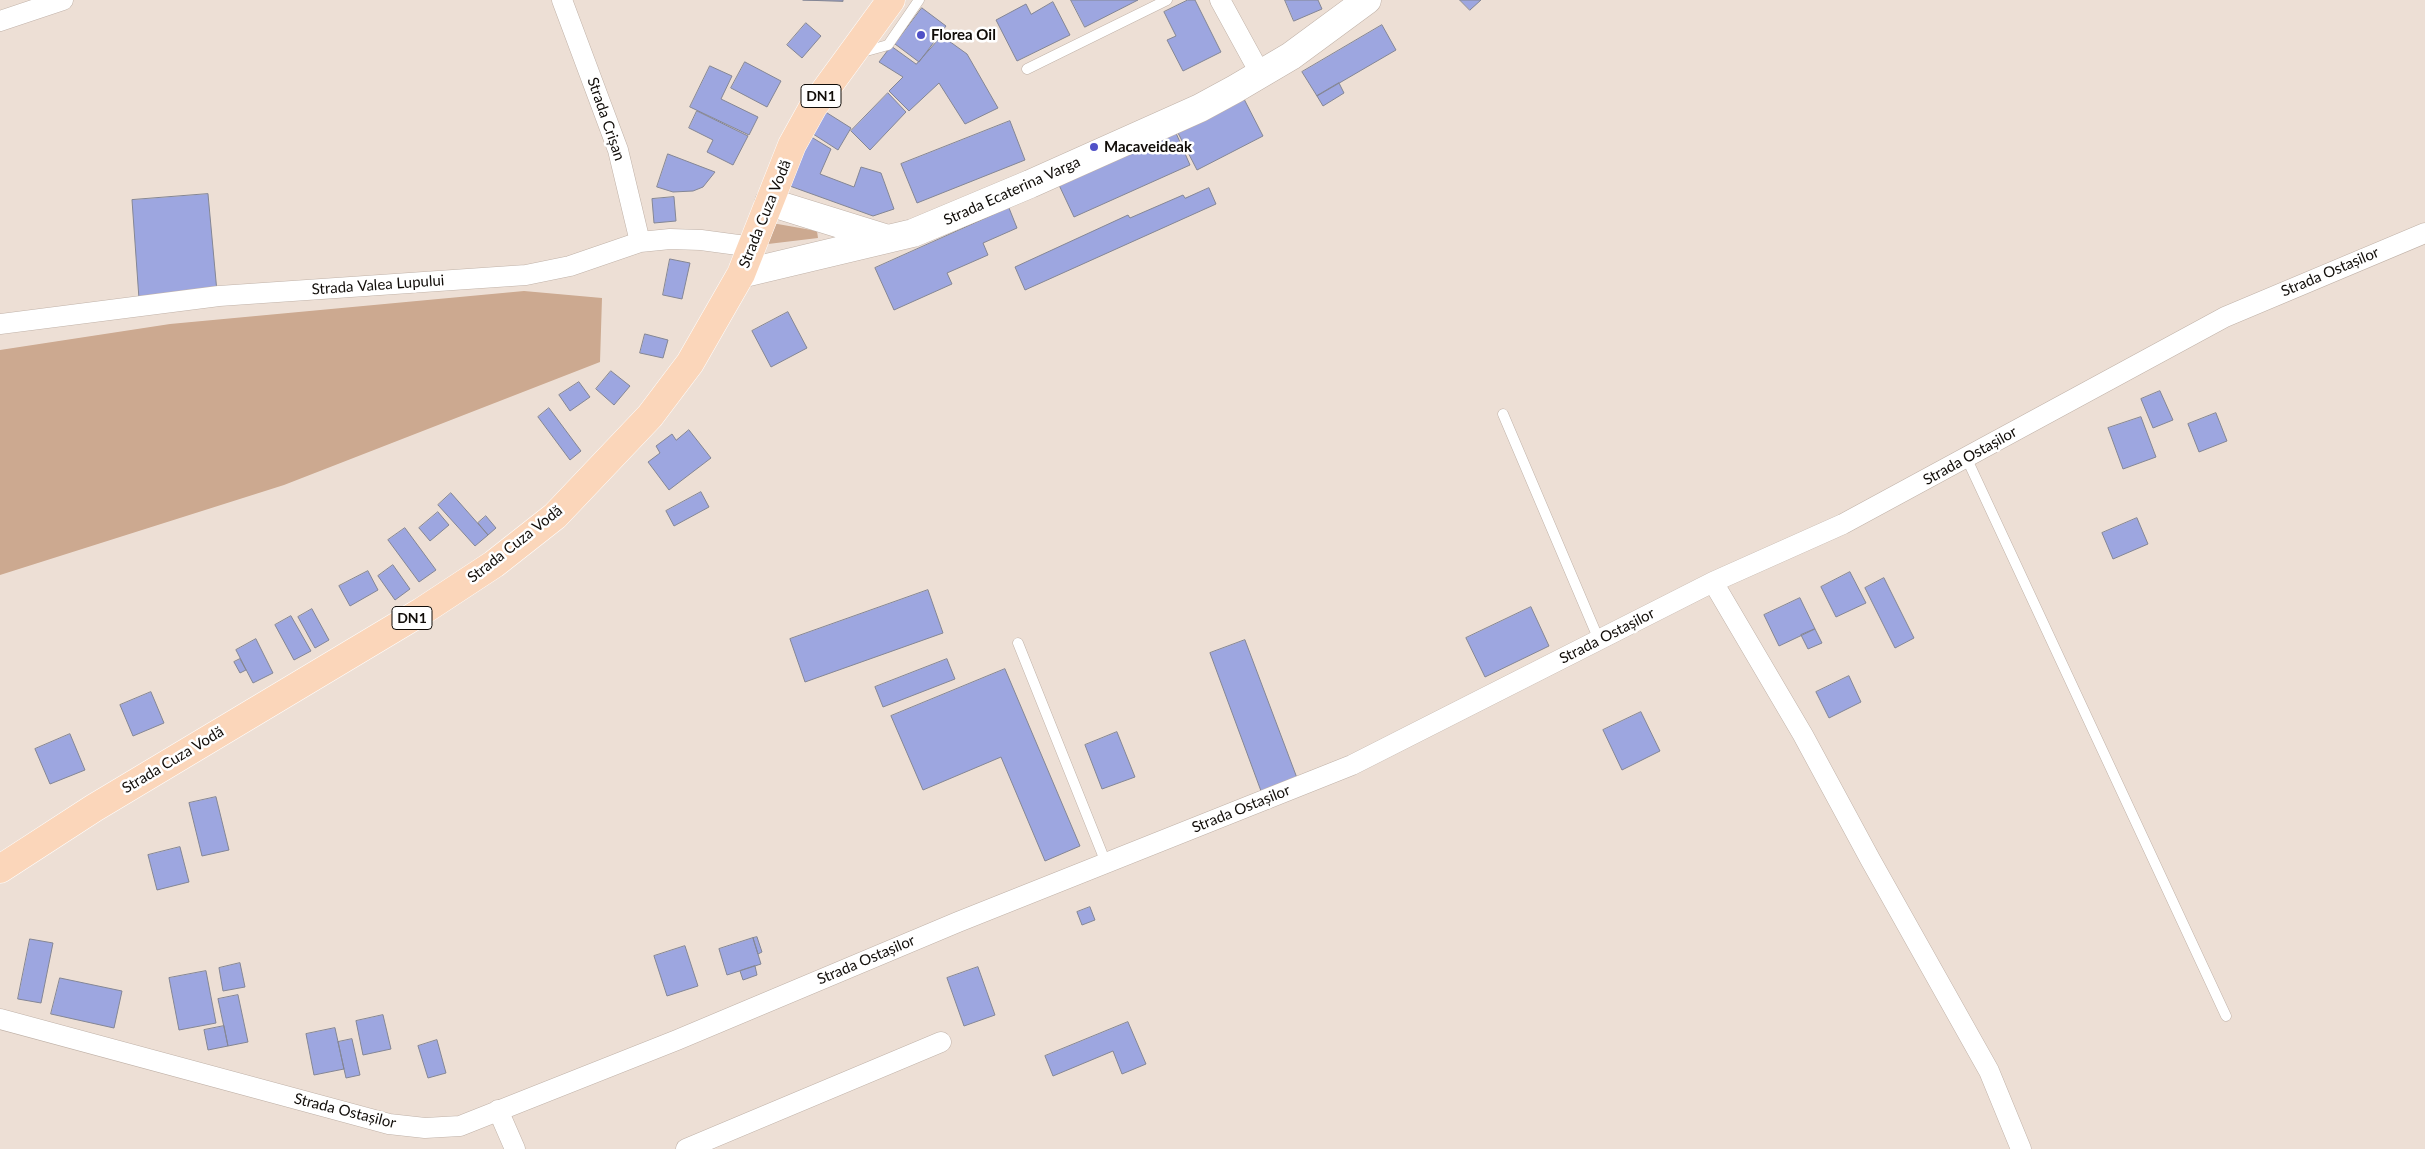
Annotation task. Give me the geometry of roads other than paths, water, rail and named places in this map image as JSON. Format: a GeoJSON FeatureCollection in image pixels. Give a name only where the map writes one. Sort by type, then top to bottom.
{"type":"FeatureCollection","features":[{"type":"Feature","properties":{"kind":"main road","name":"Strada Cuza Vodă"},"geometry":{"type":"LineString","coordinates":[[0,869],[94,808],[421,612],[494,564],[555,516],[650,416],[690,363],[741,274],[792,145],[813,107],[891,0]]}},
{"type":"Feature","properties":{"kind":"main road","name":"Strada Ecaterina Varga"},"geometry":{"type":"LineString","coordinates":[[741,274],[913,233],[1021,188],[1200,108],[1261,75],[1291,56],[1367,0]]}},
{"type":"Feature","properties":{"kind":"main road","name":"Strada Ecaterina Varga"},"geometry":{"type":"LineString","coordinates":[[769,202],[886,238]]}},
{"type":"Feature","properties":{"kind":"street"},"geometry":{"type":"LineString","coordinates":[[0,21],[63,0]]}},
{"type":"Feature","properties":{"kind":"street","name":"Strada Crișan"},"geometry":{"type":"LineString","coordinates":[[562,0],[618,150],[640,242]]}},
{"type":"Feature","properties":{"kind":"street"},"geometry":{"type":"LineString","coordinates":[[1220,0],[1261,75]]}},
{"type":"Feature","properties":{"kind":"street","name":"Strada Ostașilor"},"geometry":{"type":"LineString","coordinates":[[0,1019],[389,1124],[425,1128],[460,1126],[677,1040],[958,922],[1352,765],[1713,582],[1843,524],[2225,317],[2425,233]]}},
{"type":"Feature","properties":{"kind":"street","name":"Strada Valea Lupului"},"geometry":{"type":"LineString","coordinates":[[0,324],[219,296],[526,275],[570,266],[640,242],[670,239],[701,240],[753,247]]}},
{"type":"Feature","properties":{"kind":"street"},"geometry":{"type":"LineString","coordinates":[[1713,582],[1803,735],[1884,885],[1989,1071],[2017,1147]]}},
{"type":"Feature","properties":{"kind":"street"},"geometry":{"type":"LineString","coordinates":[[686,1149],[941,1042]]}},
{"type":"Feature","properties":{"kind":"street"},"geometry":{"type":"LineString","coordinates":[[498,1110],[515,1149]]}},
{"type":"Feature","properties":{"kind":"lane"},"geometry":{"type":"LineString","coordinates":[[851,56],[888,45],[919,0]]}},
{"type":"Feature","properties":{"kind":"lane"},"geometry":{"type":"LineString","coordinates":[[1027,69],[1167,0]]}},
{"type":"Feature","properties":{"kind":"lane"},"geometry":{"type":"LineString","coordinates":[[1502,414],[1599,640]]}},
{"type":"Feature","properties":{"kind":"lane"},"geometry":{"type":"LineString","coordinates":[[1966,457],[2226,1016]]}},
{"type":"Feature","properties":{"kind":"lane"},"geometry":{"type":"LineString","coordinates":[[1018,643],[1106,863]]}},
{"type":"Feature","properties":{"kind":"place","name":"Florea Oil"},"geometry":{"type":"Point","coordinates":[921,35]}},
{"type":"Feature","properties":{"kind":"place","name":"Macaveideak"},"geometry":{"type":"Point","coordinates":[1094,147]}}]}
